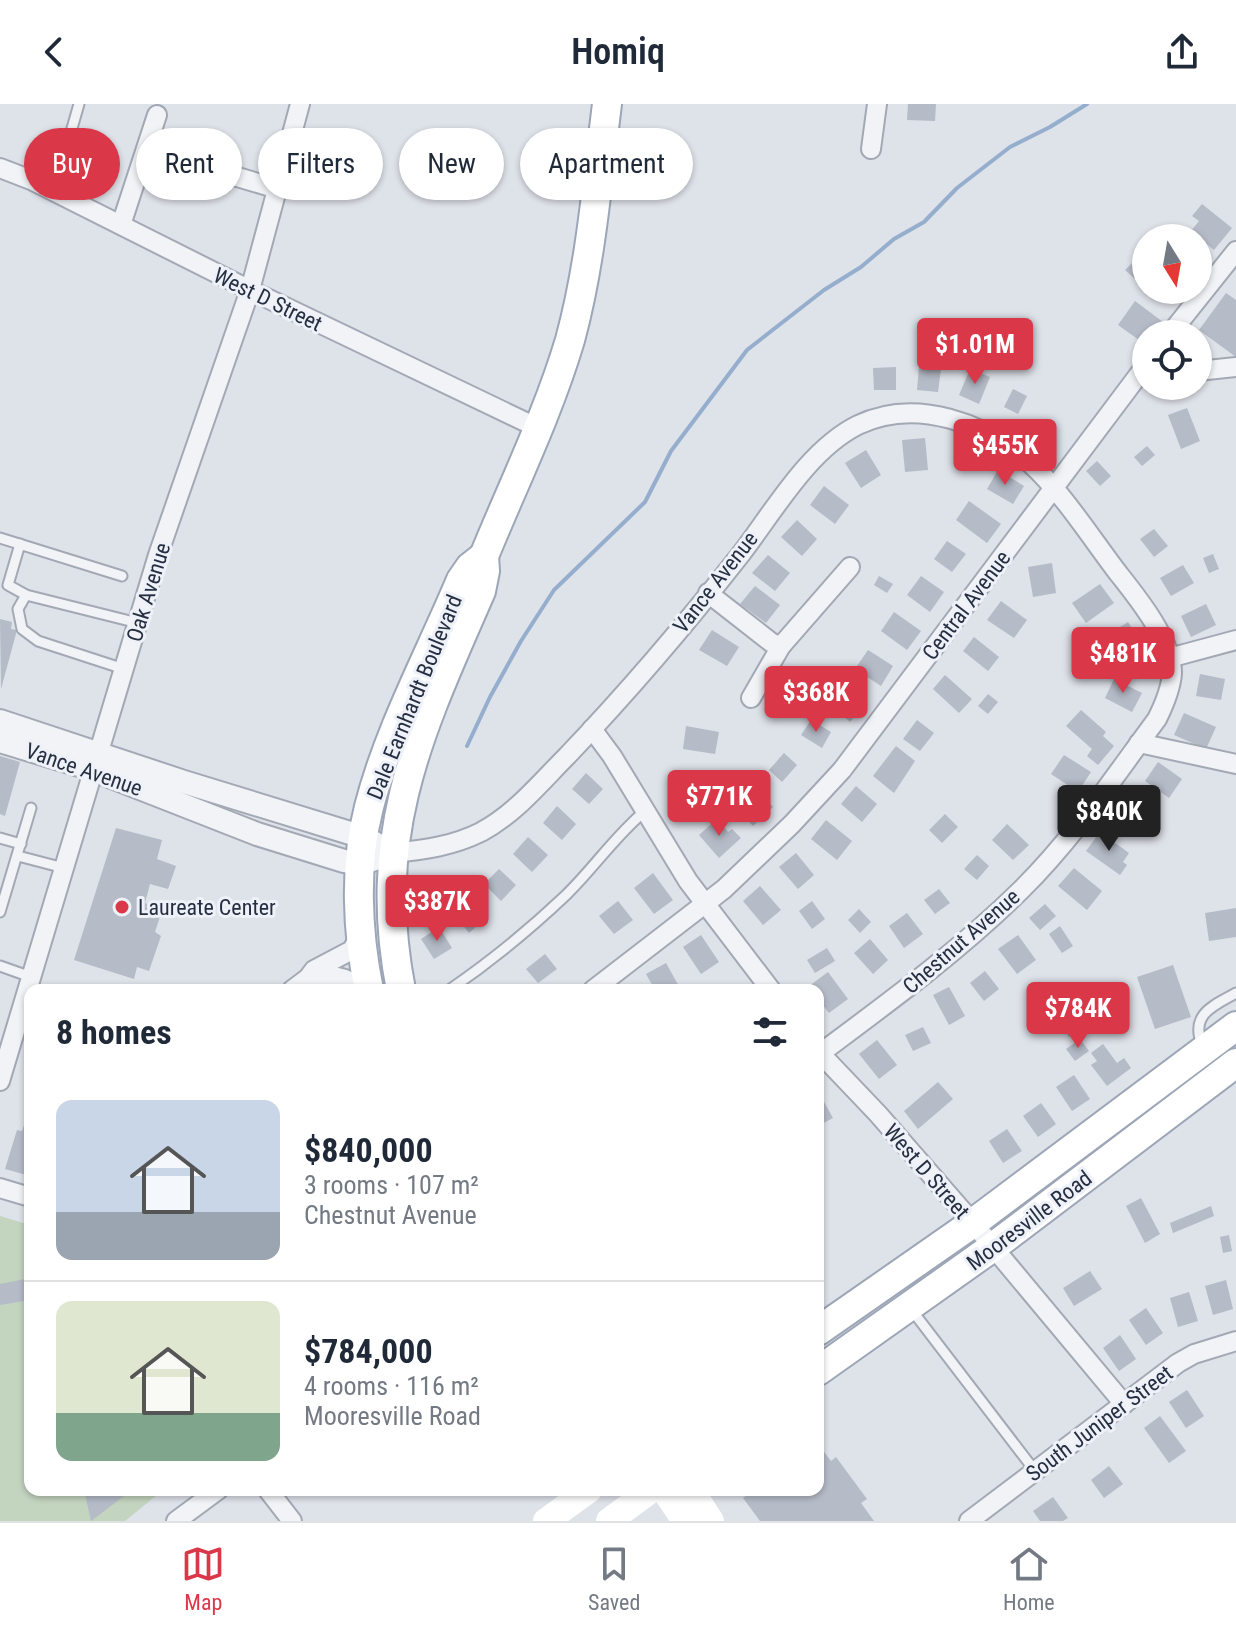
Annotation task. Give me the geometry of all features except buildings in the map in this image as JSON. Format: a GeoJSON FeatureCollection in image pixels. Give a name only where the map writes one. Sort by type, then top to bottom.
{"type":"FeatureCollection","features":[{"type":"Feature","properties":{"kind":"main road","name":"Dale Earnhardt Boulevard"},"geometry":{"type":"LineString","coordinates":[[400,984],[392,927],[393,853],[399,809],[413,756],[481,591],[484,556],[538,428],[569,340],[590,242],[607,104]]}},
{"type":"Feature","properties":{"kind":"main road","name":"Dale Earnhardt Boulevard"},"geometry":{"type":"LineString","coordinates":[[368,984],[361,930],[362,851],[381,768],[461,580],[470,567],[484,556]]}},
{"type":"Feature","properties":{"kind":"main road","name":"Mooresville Road"},"geometry":{"type":"LineString","coordinates":[[824,1327],[973,1223],[1236,1026]]}},
{"type":"Feature","properties":{"kind":"main road","name":"Mooresville Road"},"geometry":{"type":"LineString","coordinates":[[824,1367],[993,1247],[1236,1063]]}},
{"type":"Feature","properties":{"kind":"main road"},"geometry":{"type":"LineString","coordinates":[[546,1521],[581,1496]]}},
{"type":"Feature","properties":{"kind":"main road"},"geometry":{"type":"LineString","coordinates":[[609,1521],[643,1496]]}},
{"type":"Feature","properties":{"kind":"main road"},"geometry":{"type":"LineString","coordinates":[[668,1496],[685,1521]]}},
{"type":"Feature","properties":{"kind":"main road"},"geometry":{"type":"LineString","coordinates":[[695,1496],[711,1521]]}},
{"type":"Feature","properties":{"kind":"street","name":"Oak Avenue"},"geometry":{"type":"LineString","coordinates":[[294,128],[300,104]]}},
{"type":"Feature","properties":{"kind":"street"},"geometry":{"type":"LineString","coordinates":[[871,149],[877,104]]}},
{"type":"Feature","properties":{"kind":"street"},"geometry":{"type":"LineString","coordinates":[[153,128],[157,115]]}},
{"type":"Feature","properties":{"kind":"street","name":"West D Street"},"geometry":{"type":"LineString","coordinates":[[1,172],[24,180]]}},
{"type":"Feature","properties":{"kind":"street"},"geometry":{"type":"LineString","coordinates":[[121,225],[136,180]]}},
{"type":"Feature","properties":{"kind":"street","name":"West D Street"},"geometry":{"type":"LineString","coordinates":[[72,200],[250,290],[538,428]]}},
{"type":"Feature","properties":{"kind":"street","name":"Oak Avenue"},"geometry":{"type":"LineString","coordinates":[[30,984],[138,623],[191,456],[250,290],[275,200]]}},
{"type":"Feature","properties":{"kind":"street"},"geometry":{"type":"LineString","coordinates":[[1181,320],[1236,251]]}},
{"type":"Feature","properties":{"kind":"street"},"geometry":{"type":"LineString","coordinates":[[1212,370],[1236,367]]}},
{"type":"Feature","properties":{"kind":"street","name":"Central Avenue"},"geometry":{"type":"LineString","coordinates":[[601,984],[704,904],[792,824],[842,770],[1132,387]]}},
{"type":"Feature","properties":{"kind":"street","name":"Vance Avenue"},"geometry":{"type":"LineString","coordinates":[[0,721],[97,762],[362,851],[393,853],[440,847],[484,830],[519,806],[592,729],[824,450],[858,425],[907,412],[957,420],[989,435],[1031,463],[1052,489]]}},
{"type":"Feature","properties":{"kind":"street","name":"Chestnut Avenue"},"geometry":{"type":"LineString","coordinates":[[824,1049],[949,958],[1022,889],[1055,854],[1139,743],[1165,703],[1172,673],[1156,626],[1137,597],[1052,489]]}},
{"type":"Feature","properties":{"kind":"street"},"geometry":{"type":"LineString","coordinates":[[751,698],[781,646],[850,567]]}},
{"type":"Feature","properties":{"kind":"street"},"geometry":{"type":"LineString","coordinates":[[708,593],[772,643],[781,646]]}},
{"type":"Feature","properties":{"kind":"street"},"geometry":{"type":"LineString","coordinates":[[1169,658],[1236,640]]}},
{"type":"Feature","properties":{"kind":"street"},"geometry":{"type":"LineString","coordinates":[[592,729],[704,904],[766,984]]}},
{"type":"Feature","properties":{"kind":"street","name":"Vance Avenue"},"geometry":{"type":"LineString","coordinates":[[0,741],[97,762]]}},
{"type":"Feature","properties":{"kind":"street"},"geometry":{"type":"LineString","coordinates":[[1139,743],[1236,764]]}},
{"type":"Feature","properties":{"kind":"street"},"geometry":{"type":"LineString","coordinates":[[300,984],[314,970],[352,950],[359,941],[361,930]]}},
{"type":"Feature","properties":{"kind":"street"},"geometry":{"type":"LineString","coordinates":[[308,978],[325,975],[354,984]]}},
{"type":"Feature","properties":{"kind":"street","name":"Oak Avenue"},"geometry":{"type":"LineString","coordinates":[[0,1081],[22,1036]]}},
{"type":"Feature","properties":{"kind":"street","name":"West D Street"},"geometry":{"type":"LineString","coordinates":[[824,1058],[878,1114],[973,1223],[1124,1404]]}},
{"type":"Feature","properties":{"kind":"street"},"geometry":{"type":"LineString","coordinates":[[0,1188],[24,1195]]}},
{"type":"Feature","properties":{"kind":"street","name":"South Juniper Street"},"geometry":{"type":"LineString","coordinates":[[969,1521],[1194,1354],[1236,1341]]}},
{"type":"Feature","properties":{"kind":"street"},"geometry":{"type":"LineString","coordinates":[[176,1521],[210,1496]]}},
{"type":"Feature","properties":{"kind":"street"},"geometry":{"type":"LineString","coordinates":[[273,1496],[292,1521]]}},
{"type":"Feature","properties":{"kind":"lane"},"geometry":{"type":"LineString","coordinates":[[72,128],[79,104]]}},
{"type":"Feature","properties":{"kind":"lane"},"geometry":{"type":"LineString","coordinates":[[0,538],[122,576]]}},
{"type":"Feature","properties":{"kind":"lane"},"geometry":{"type":"LineString","coordinates":[[20,544],[8,585],[26,595],[138,623]]}},
{"type":"Feature","properties":{"kind":"lane"},"geometry":{"type":"LineString","coordinates":[[26,595],[18,609],[22,629],[38,641],[124,669]]}},
{"type":"Feature","properties":{"kind":"lane"},"geometry":{"type":"LineString","coordinates":[[0,912],[5,881],[18,856],[31,808]]}},
{"type":"Feature","properties":{"kind":"lane"},"geometry":{"type":"LineString","coordinates":[[457,984],[507,947],[566,895],[625,827],[645,811]]}},
{"type":"Feature","properties":{"kind":"lane"},"geometry":{"type":"LineString","coordinates":[[0,838],[21,844]]}},
{"type":"Feature","properties":{"kind":"lane"},"geometry":{"type":"LineString","coordinates":[[18,856],[64,868]]}},
{"type":"Feature","properties":{"kind":"lane"},"geometry":{"type":"LineString","coordinates":[[0,966],[31,977]]}},
{"type":"Feature","properties":{"kind":"lane"},"geometry":{"type":"LineString","coordinates":[[1203,1050],[1197,1033],[1200,1020],[1207,1010],[1236,993]]}},
{"type":"Feature","properties":{"kind":"lane"},"geometry":{"type":"LineString","coordinates":[[909,1307],[1035,1471]]}},
{"type":"Feature","properties":{"kind":"green space"},"geometry":{"type":"Polygon","coordinates":[[[0,1216],[24,1223],[24,1496],[156,1496],[125,1521],[0,1521],[0,1216]]]}},
{"type":"Feature","properties":{"kind":"waterway"},"geometry":{"type":"LineString","coordinates":[[467,746],[521,641],[554,590],[645,502],[671,451],[747,350],[824,290],[861,267],[894,239],[924,222],[957,188],[1010,147],[1087,104]]}},
{"type":"Feature","properties":{"kind":"place","name":"Laureate Center"},"geometry":{"type":"Point","coordinates":[122,907]}}]}
